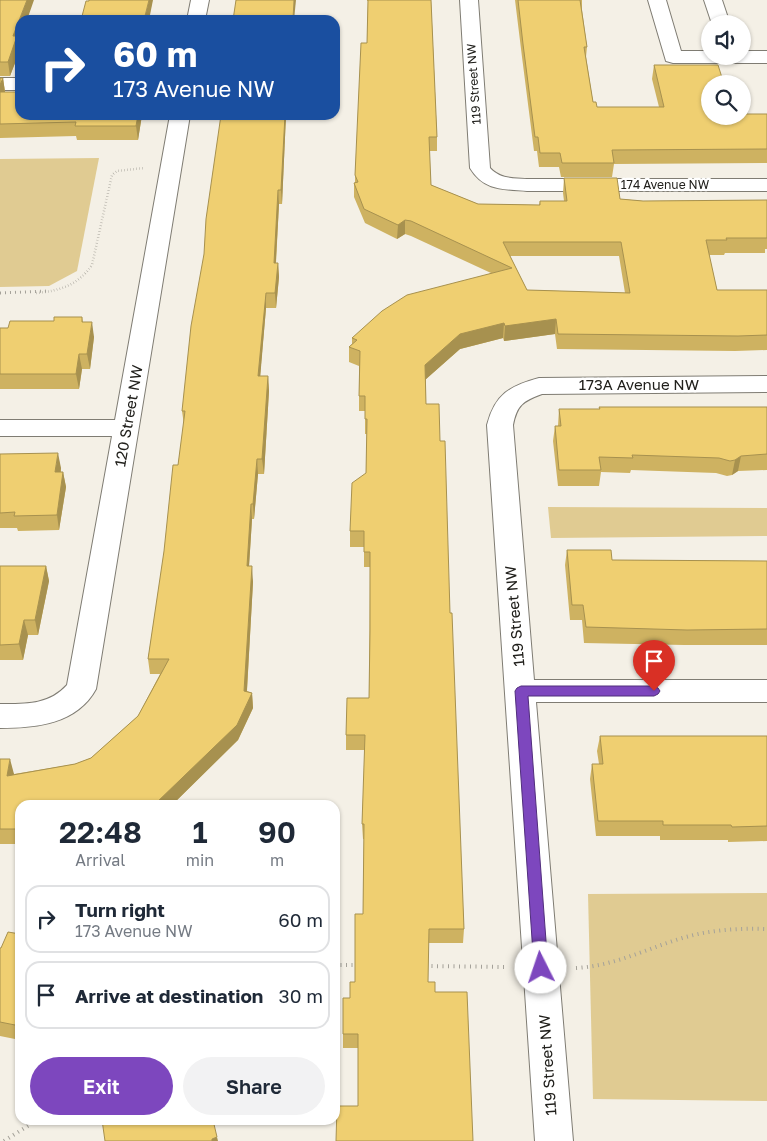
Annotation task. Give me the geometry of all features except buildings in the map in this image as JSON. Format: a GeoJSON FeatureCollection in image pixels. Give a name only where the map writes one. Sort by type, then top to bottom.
{"type":"FeatureCollection","features":[{"type":"Feature","properties":{"kind":"street"},"geometry":{"type":"LineString","coordinates":[[197,15],[200,0]]}},
{"type":"Feature","properties":{"kind":"street","name":"119 Street NW"},"geometry":{"type":"LineString","coordinates":[[469,0],[480,168]]}},
{"type":"Feature","properties":{"kind":"street"},"geometry":{"type":"LineString","coordinates":[[657,0],[673,57],[701,57]]}},
{"type":"Feature","properties":{"kind":"street"},"geometry":{"type":"LineString","coordinates":[[713,0],[718,15]]}},
{"type":"Feature","properties":{"kind":"street"},"geometry":{"type":"LineString","coordinates":[[751,57],[767,57]]}},
{"type":"Feature","properties":{"kind":"street"},"geometry":{"type":"LineString","coordinates":[[0,84],[15,84]]}},
{"type":"Feature","properties":{"kind":"street","name":"120 Street NW"},"geometry":{"type":"LineString","coordinates":[[0,716],[45,715],[60,709],[74,698],[81,689],[179,120]]}},
{"type":"Feature","properties":{"kind":"street","name":"174 Avenue NW"},"geometry":{"type":"LineString","coordinates":[[480,168],[483,176],[493,182],[527,185],[767,185]]}},
{"type":"Feature","properties":{"kind":"street","name":"173A Avenue NW"},"geometry":{"type":"LineString","coordinates":[[514,395],[538,386],[767,384]]}},
{"type":"Feature","properties":{"kind":"street","name":"119 Street NW"},"geometry":{"type":"LineString","coordinates":[[514,395],[503,409],[500,425],[554,1141]]}},
{"type":"Feature","properties":{"kind":"street"},"geometry":{"type":"LineString","coordinates":[[0,428],[127,428]]}},
{"type":"Feature","properties":{"kind":"street"},"geometry":{"type":"LineString","coordinates":[[521,691],[767,691]]}},
{"type":"Feature","properties":{"kind":"path"},"geometry":{"type":"LineString","coordinates":[[0,293],[55,291],[80,280],[88,274],[92,265],[112,175],[117,171],[125,169],[172,168]]}},
{"type":"Feature","properties":{"kind":"path"},"geometry":{"type":"LineString","coordinates":[[423,966],[541,968],[588,966],[613,962],[682,938],[734,928],[767,929]]}},
{"type":"Feature","properties":{"kind":"path"},"geometry":{"type":"LineString","coordinates":[[340,965],[364,965]]}},
{"type":"Feature","properties":{"kind":"path"},"geometry":{"type":"LineString","coordinates":[[4,1141],[29,1125]]}},
{"type":"Feature","properties":{"kind":"shaded area"},"geometry":{"type":"Polygon","coordinates":[[[99,158],[77,271],[49,286],[0,287],[0,159],[99,158]]]}},
{"type":"Feature","properties":{"kind":"shaded area"},"geometry":{"type":"Polygon","coordinates":[[[548,507],[767,508],[767,536],[551,538],[548,507]]]}},
{"type":"Feature","properties":{"kind":"shaded area"},"geometry":{"type":"Polygon","coordinates":[[[767,893],[767,1101],[593,1099],[588,894],[767,893]]]}},
{"type":"Feature","properties":{"kind":"route"},"geometry":{"type":"LineString","coordinates":[[541,968],[521,691],[654,691]]}}]}
